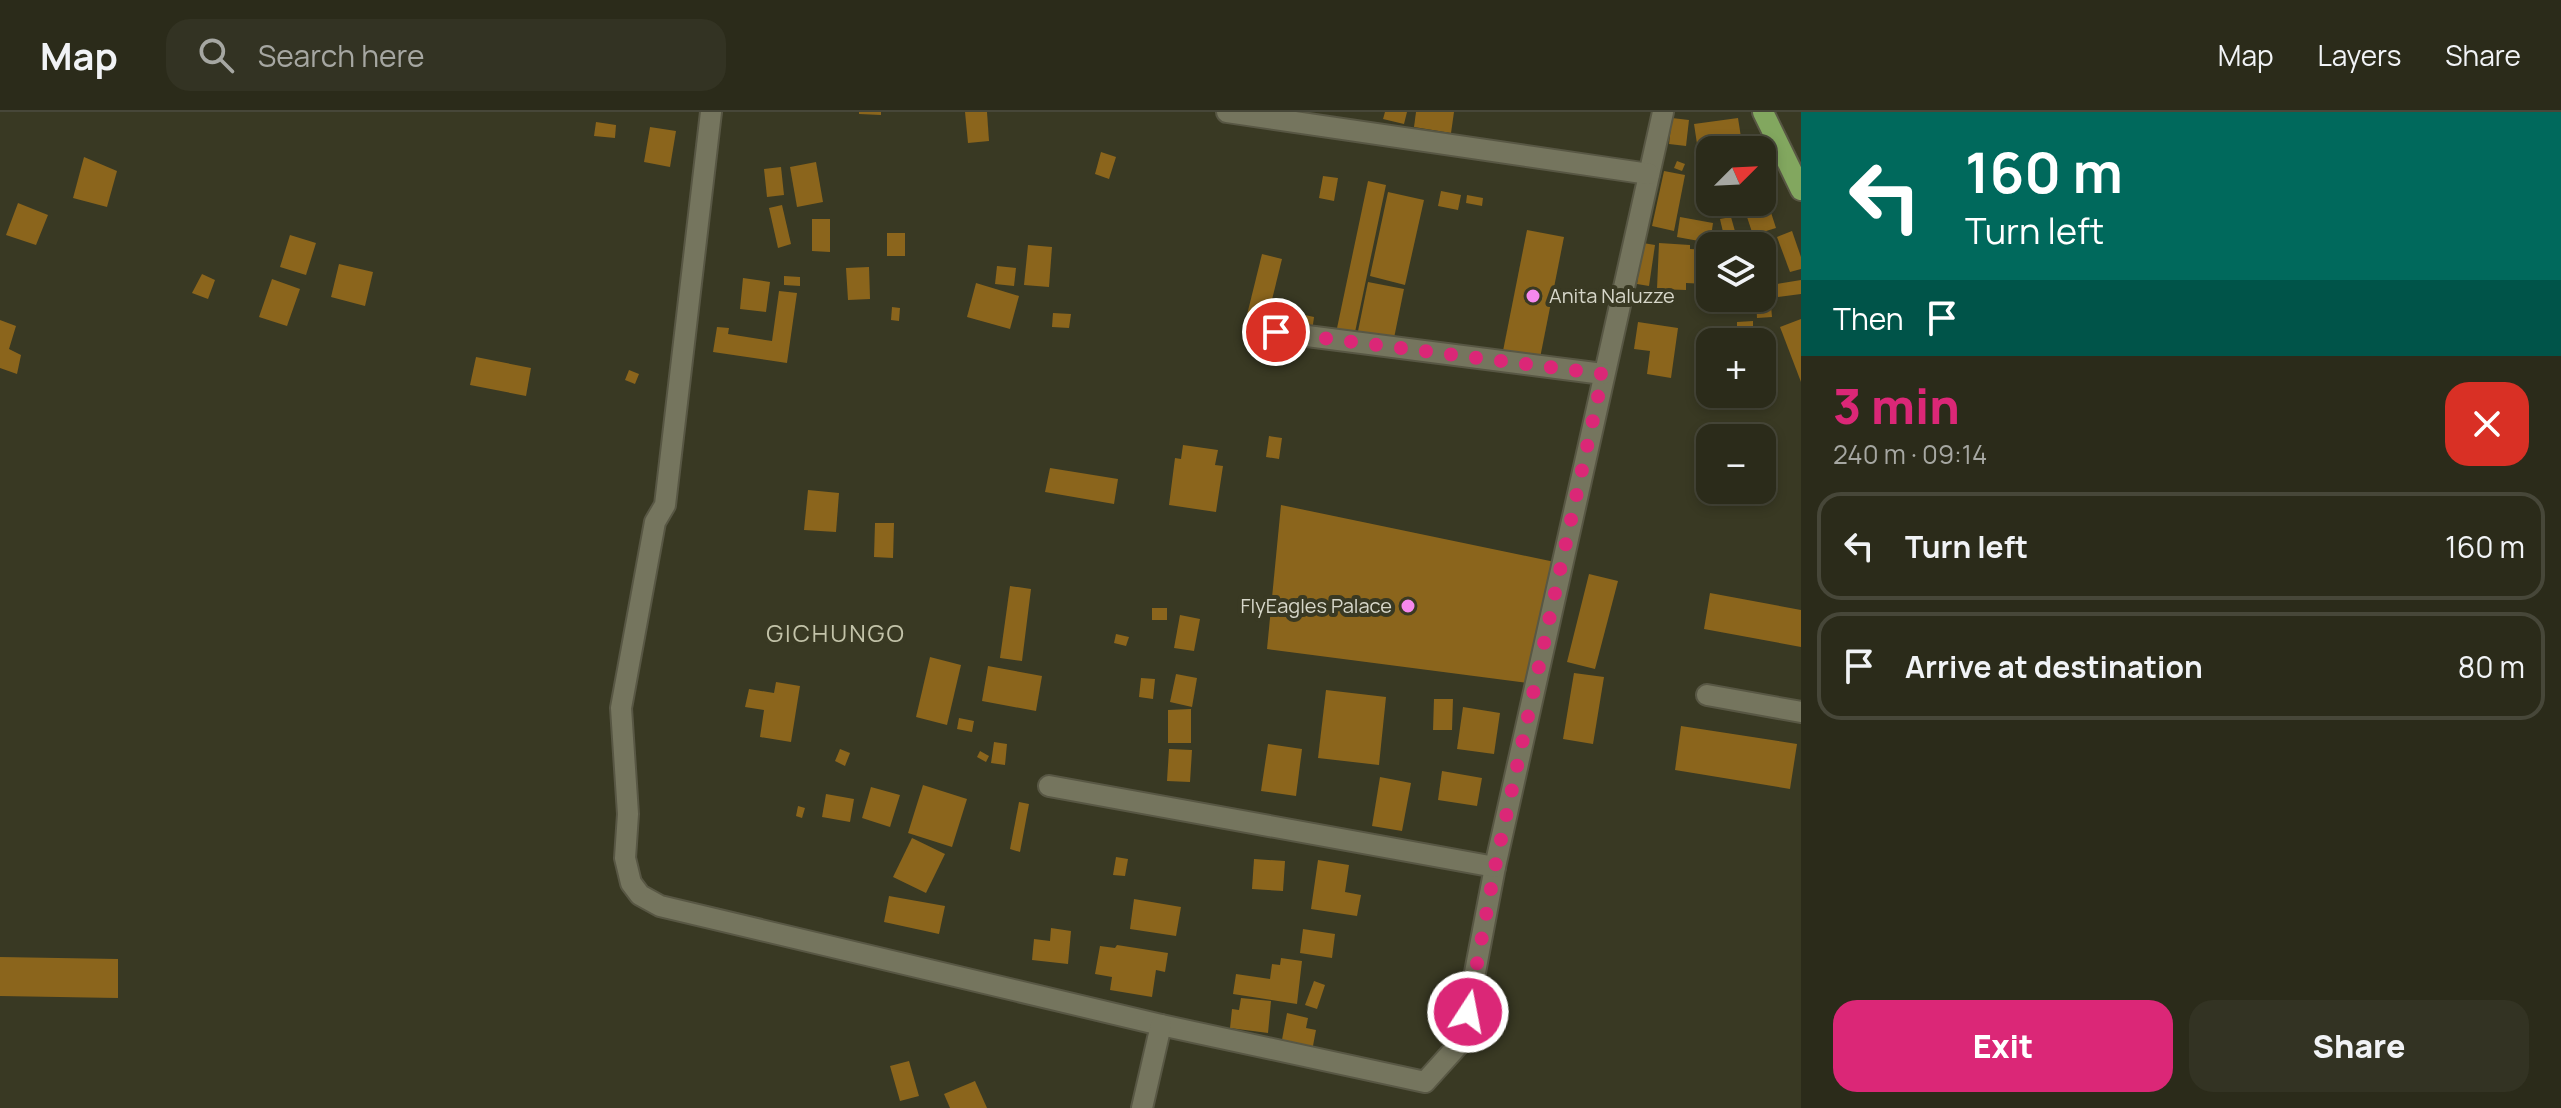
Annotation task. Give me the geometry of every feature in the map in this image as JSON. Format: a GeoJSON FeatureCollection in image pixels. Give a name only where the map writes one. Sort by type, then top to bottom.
{"type":"FeatureCollection","features":[{"type":"Feature","properties":{"kind":"main road"},"geometry":{"type":"LineString","coordinates":[[1763,112],[1801,190]]}},
{"type":"Feature","properties":{"kind":"street"},"geometry":{"type":"LineString","coordinates":[[711,112],[665,505],[655,522],[621,708],[628,814],[625,858],[631,883],[640,895],[660,906],[1161,1025],[1425,1082],[1462,1041],[1495,867],[1663,112]]}},
{"type":"Feature","properties":{"kind":"street"},"geometry":{"type":"LineString","coordinates":[[1227,112],[1649,174]]}},
{"type":"Feature","properties":{"kind":"street"},"geometry":{"type":"LineString","coordinates":[[1276,332],[1603,374]]}},
{"type":"Feature","properties":{"kind":"street"},"geometry":{"type":"LineString","coordinates":[[1707,695],[1801,712]]}},
{"type":"Feature","properties":{"kind":"street"},"geometry":{"type":"LineString","coordinates":[[1049,786],[1495,867]]}},
{"type":"Feature","properties":{"kind":"street"},"geometry":{"type":"LineString","coordinates":[[1142,1108],[1161,1025]]}},
{"type":"Feature","properties":{"kind":"building"},"geometry":{"type":"Polygon","coordinates":[[[881,112],[881,115],[859,114],[881,112]]]}},
{"type":"Feature","properties":{"kind":"building"},"geometry":{"type":"Polygon","coordinates":[[[965,112],[987,112],[989,141],[968,143],[965,112]]]}},
{"type":"Feature","properties":{"kind":"building"},"geometry":{"type":"Polygon","coordinates":[[[1385,112],[1407,112],[1404,124],[1383,119],[1385,112]]]}},
{"type":"Feature","properties":{"kind":"building"},"geometry":{"type":"Polygon","coordinates":[[[1416,112],[1454,112],[1451,133],[1414,127],[1416,112]]]}},
{"type":"Feature","properties":{"kind":"building"},"geometry":{"type":"Polygon","coordinates":[[[1672,118],[1689,120],[1686,146],[1669,144],[1672,118]]]}},
{"type":"Feature","properties":{"kind":"building"},"geometry":{"type":"Polygon","coordinates":[[[1738,118],[1741,136],[1696,137],[1694,124],[1738,118]]]}},
{"type":"Feature","properties":{"kind":"building"},"geometry":{"type":"Polygon","coordinates":[[[596,122],[616,125],[615,138],[594,136],[596,122]]]}},
{"type":"Feature","properties":{"kind":"building"},"geometry":{"type":"Polygon","coordinates":[[[650,127],[676,131],[670,167],[644,162],[650,127]]]}},
{"type":"Feature","properties":{"kind":"building"},"geometry":{"type":"Polygon","coordinates":[[[1101,152],[1116,157],[1109,179],[1095,174],[1101,152]]]}},
{"type":"Feature","properties":{"kind":"building"},"geometry":{"type":"Polygon","coordinates":[[[84,157],[117,171],[107,207],[73,198],[84,157]]]}},
{"type":"Feature","properties":{"kind":"building"},"geometry":{"type":"Polygon","coordinates":[[[1677,161],[1685,164],[1682,171],[1674,168],[1677,161]]]}},
{"type":"Feature","properties":{"kind":"building"},"geometry":{"type":"Polygon","coordinates":[[[816,162],[823,202],[797,207],[790,167],[816,162]]]}},
{"type":"Feature","properties":{"kind":"building"},"geometry":{"type":"Polygon","coordinates":[[[781,167],[784,195],[767,197],[764,169],[781,167]]]}},
{"type":"Feature","properties":{"kind":"building"},"geometry":{"type":"Polygon","coordinates":[[[1664,171],[1685,175],[1674,231],[1652,226],[1664,171]]]}},
{"type":"Feature","properties":{"kind":"building"},"geometry":{"type":"Polygon","coordinates":[[[1323,176],[1338,178],[1334,201],[1319,198],[1323,176]]]}},
{"type":"Feature","properties":{"kind":"building"},"geometry":{"type":"Polygon","coordinates":[[[1368,181],[1386,185],[1354,337],[1336,333],[1368,181]]]}},
{"type":"Feature","properties":{"kind":"building"},"geometry":{"type":"Polygon","coordinates":[[[1441,191],[1461,195],[1458,210],[1438,206],[1441,191]]]}},
{"type":"Feature","properties":{"kind":"building"},"geometry":{"type":"Polygon","coordinates":[[[1388,192],[1424,200],[1405,285],[1370,276],[1388,192]]]}},
{"type":"Feature","properties":{"kind":"building"},"geometry":{"type":"Polygon","coordinates":[[[1467,195],[1483,198],[1482,206],[1466,203],[1467,195]]]}},
{"type":"Feature","properties":{"kind":"building"},"geometry":{"type":"Polygon","coordinates":[[[18,203],[48,215],[36,245],[6,235],[18,203]]]}},
{"type":"Feature","properties":{"kind":"building"},"geometry":{"type":"Polygon","coordinates":[[[782,205],[791,244],[778,248],[769,208],[782,205]]]}},
{"type":"Feature","properties":{"kind":"building"},"geometry":{"type":"Polygon","coordinates":[[[1747,216],[1772,216],[1776,228],[1752,232],[1747,216]]]}},
{"type":"Feature","properties":{"kind":"building"},"geometry":{"type":"Polygon","coordinates":[[[1680,217],[1713,223],[1712,232],[1696,232],[1696,240],[1677,237],[1680,217]]]}},
{"type":"Feature","properties":{"kind":"building"},"geometry":{"type":"Polygon","coordinates":[[[1731,217],[1735,232],[1723,232],[1720,219],[1731,217]]]}},
{"type":"Feature","properties":{"kind":"building"},"geometry":{"type":"Polygon","coordinates":[[[812,219],[830,219],[830,252],[812,251],[812,219]]]}},
{"type":"Feature","properties":{"kind":"building","name":"Anita Naluzze"},"geometry":{"type":"Polygon","coordinates":[[[1527,230],[1564,237],[1539,363],[1502,356],[1527,230]]]}},
{"type":"Feature","properties":{"kind":"building"},"geometry":{"type":"Polygon","coordinates":[[[1792,231],[1801,257],[1801,269],[1790,272],[1777,237],[1792,231]]]}},
{"type":"Feature","properties":{"kind":"building"},"geometry":{"type":"Polygon","coordinates":[[[887,233],[905,233],[905,256],[887,256],[887,233]]]}},
{"type":"Feature","properties":{"kind":"building"},"geometry":{"type":"Polygon","coordinates":[[[290,235],[316,243],[306,275],[280,267],[290,235]]]}},
{"type":"Feature","properties":{"kind":"building"},"geometry":{"type":"Polygon","coordinates":[[[1643,243],[1655,245],[1649,286],[1637,284],[1643,243]]]}},
{"type":"Feature","properties":{"kind":"building"},"geometry":{"type":"Polygon","coordinates":[[[1659,243],[1690,245],[1690,249],[1696,249],[1696,283],[1686,283],[1686,290],[1657,289],[1659,243]]]}},
{"type":"Feature","properties":{"kind":"building"},"geometry":{"type":"Polygon","coordinates":[[[1028,245],[1052,247],[1049,287],[1024,285],[1028,245]]]}},
{"type":"Feature","properties":{"kind":"building"},"geometry":{"type":"Polygon","coordinates":[[[1262,254],[1282,259],[1265,328],[1245,323],[1262,254]]]}},
{"type":"Feature","properties":{"kind":"building"},"geometry":{"type":"Polygon","coordinates":[[[339,264],[373,272],[365,306],[331,297],[339,264]]]}},
{"type":"Feature","properties":{"kind":"building"},"geometry":{"type":"Polygon","coordinates":[[[997,266],[1016,268],[1014,286],[995,284],[997,266]]]}},
{"type":"Feature","properties":{"kind":"building"},"geometry":{"type":"Polygon","coordinates":[[[869,267],[870,299],[848,300],[846,268],[869,267]]]}},
{"type":"Feature","properties":{"kind":"building"},"geometry":{"type":"Polygon","coordinates":[[[202,274],[215,280],[208,299],[192,293],[202,274]]]}},
{"type":"Feature","properties":{"kind":"building"},"geometry":{"type":"Polygon","coordinates":[[[784,276],[800,277],[800,286],[784,285],[784,276]]]}},
{"type":"Feature","properties":{"kind":"building"},"geometry":{"type":"Polygon","coordinates":[[[743,278],[770,282],[766,312],[740,309],[743,278]]]}},
{"type":"Feature","properties":{"kind":"building"},"geometry":{"type":"Polygon","coordinates":[[[272,279],[300,289],[287,326],[259,317],[272,279]]]}},
{"type":"Feature","properties":{"kind":"building"},"geometry":{"type":"Polygon","coordinates":[[[1801,280],[1801,294],[1778,297],[1777,284],[1801,280]]]}},
{"type":"Feature","properties":{"kind":"building"},"geometry":{"type":"Polygon","coordinates":[[[1368,282],[1404,289],[1393,343],[1357,336],[1368,282]]]}},
{"type":"Feature","properties":{"kind":"building"},"geometry":{"type":"Polygon","coordinates":[[[976,283],[1019,296],[1010,329],[967,317],[976,283]]]}},
{"type":"Feature","properties":{"kind":"building"},"geometry":{"type":"Polygon","coordinates":[[[779,291],[797,293],[787,363],[713,352],[717,327],[729,328],[728,334],[772,341],[779,291]]]}},
{"type":"Feature","properties":{"kind":"building"},"geometry":{"type":"Polygon","coordinates":[[[892,307],[900,308],[899,321],[891,320],[892,307]]]}},
{"type":"Feature","properties":{"kind":"building"},"geometry":{"type":"Polygon","coordinates":[[[1757,312],[1772,312],[1772,317],[1757,318],[1757,312]]]}},
{"type":"Feature","properties":{"kind":"building"},"geometry":{"type":"Polygon","coordinates":[[[1053,313],[1071,314],[1069,328],[1052,327],[1053,313]]]}},
{"type":"Feature","properties":{"kind":"building"},"geometry":{"type":"Polygon","coordinates":[[[1300,314],[1314,317],[1312,332],[1298,330],[1300,314]]]}},
{"type":"Feature","properties":{"kind":"building"},"geometry":{"type":"Polygon","coordinates":[[[1801,319],[1801,382],[1780,327],[1801,319]]]}},
{"type":"Feature","properties":{"kind":"building"},"geometry":{"type":"Polygon","coordinates":[[[0,320],[16,326],[9,349],[21,355],[17,374],[0,368],[0,320]]]}},
{"type":"Feature","properties":{"kind":"building"},"geometry":{"type":"Polygon","coordinates":[[[1753,321],[1753,328],[1719,328],[1737,326],[1737,322],[1753,321]]]}},
{"type":"Feature","properties":{"kind":"building"},"geometry":{"type":"Polygon","coordinates":[[[1638,322],[1678,328],[1671,378],[1647,374],[1650,351],[1634,349],[1638,322]]]}},
{"type":"Feature","properties":{"kind":"building"},"geometry":{"type":"Polygon","coordinates":[[[476,357],[531,368],[526,396],[470,385],[476,357]]]}},
{"type":"Feature","properties":{"kind":"building"},"geometry":{"type":"Polygon","coordinates":[[[629,370],[639,374],[635,384],[625,380],[629,370]]]}},
{"type":"Feature","properties":{"kind":"building"},"geometry":{"type":"Polygon","coordinates":[[[1269,436],[1282,438],[1279,459],[1266,457],[1269,436]]]}},
{"type":"Feature","properties":{"kind":"building"},"geometry":{"type":"Polygon","coordinates":[[[1183,445],[1218,450],[1215,465],[1223,466],[1216,512],[1169,505],[1175,458],[1181,459],[1183,445]]]}},
{"type":"Feature","properties":{"kind":"building"},"geometry":{"type":"Polygon","coordinates":[[[1050,468],[1118,479],[1114,504],[1045,492],[1050,468]]]}},
{"type":"Feature","properties":{"kind":"building"},"geometry":{"type":"Polygon","coordinates":[[[808,490],[839,493],[836,532],[804,530],[808,490]]]}},
{"type":"Feature","properties":{"kind":"building","name":"FlyEagles Palace"},"geometry":{"type":"Polygon","coordinates":[[[1281,505],[1555,562],[1528,683],[1267,649],[1281,505]]]}},
{"type":"Feature","properties":{"kind":"building"},"geometry":{"type":"Polygon","coordinates":[[[875,523],[894,523],[893,558],[874,557],[875,523]]]}},
{"type":"Feature","properties":{"kind":"building"},"geometry":{"type":"Polygon","coordinates":[[[1589,574],[1618,581],[1595,669],[1567,662],[1589,574]]]}},
{"type":"Feature","properties":{"kind":"building"},"geometry":{"type":"Polygon","coordinates":[[[1010,586],[1031,589],[1022,661],[1000,658],[1010,586]]]}},
{"type":"Feature","properties":{"kind":"building"},"geometry":{"type":"Polygon","coordinates":[[[1710,593],[1801,610],[1801,647],[1704,629],[1710,593]]]}},
{"type":"Feature","properties":{"kind":"building"},"geometry":{"type":"Polygon","coordinates":[[[1152,608],[1167,608],[1167,620],[1152,620],[1152,608]]]}},
{"type":"Feature","properties":{"kind":"building"},"geometry":{"type":"Polygon","coordinates":[[[1180,615],[1200,619],[1194,651],[1174,648],[1180,615]]]}},
{"type":"Feature","properties":{"kind":"building"},"geometry":{"type":"Polygon","coordinates":[[[1116,634],[1129,637],[1126,646],[1114,643],[1116,634]]]}},
{"type":"Feature","properties":{"kind":"building"},"geometry":{"type":"Polygon","coordinates":[[[930,657],[961,665],[947,725],[916,717],[930,657]]]}},
{"type":"Feature","properties":{"kind":"building"},"geometry":{"type":"Polygon","coordinates":[[[988,666],[1042,676],[1036,711],[982,701],[988,666]]]}},
{"type":"Feature","properties":{"kind":"building"},"geometry":{"type":"Polygon","coordinates":[[[1574,673],[1604,677],[1593,744],[1563,739],[1574,673]]]}},
{"type":"Feature","properties":{"kind":"building"},"geometry":{"type":"Polygon","coordinates":[[[1176,674],[1197,678],[1192,707],[1170,702],[1176,674]]]}},
{"type":"Feature","properties":{"kind":"building"},"geometry":{"type":"Polygon","coordinates":[[[1141,678],[1155,679],[1153,699],[1139,697],[1141,678]]]}},
{"type":"Feature","properties":{"kind":"building"},"geometry":{"type":"Polygon","coordinates":[[[776,682],[800,686],[791,742],[760,737],[764,710],[745,707],[749,689],[774,693],[776,682]]]}},
{"type":"Feature","properties":{"kind":"building"},"geometry":{"type":"Polygon","coordinates":[[[1326,690],[1386,697],[1379,765],[1318,758],[1326,690]]]}},
{"type":"Feature","properties":{"kind":"building"},"geometry":{"type":"Polygon","coordinates":[[[1434,699],[1453,699],[1452,730],[1433,730],[1434,699]]]}},
{"type":"Feature","properties":{"kind":"building"},"geometry":{"type":"Polygon","coordinates":[[[1463,707],[1500,713],[1494,754],[1457,749],[1463,707]]]}},
{"type":"Feature","properties":{"kind":"building"},"geometry":{"type":"Polygon","coordinates":[[[1191,709],[1191,743],[1168,743],[1168,710],[1191,709]]]}},
{"type":"Feature","properties":{"kind":"building"},"geometry":{"type":"Polygon","coordinates":[[[959,718],[974,721],[972,732],[957,729],[959,718]]]}},
{"type":"Feature","properties":{"kind":"building"},"geometry":{"type":"Polygon","coordinates":[[[1681,726],[1797,744],[1790,789],[1675,770],[1681,726]]]}},
{"type":"Feature","properties":{"kind":"building"},"geometry":{"type":"Polygon","coordinates":[[[994,742],[1007,744],[1005,765],[991,763],[994,742]]]}},
{"type":"Feature","properties":{"kind":"building"},"geometry":{"type":"Polygon","coordinates":[[[1268,744],[1302,749],[1296,796],[1261,791],[1268,744]]]}},
{"type":"Feature","properties":{"kind":"building"},"geometry":{"type":"Polygon","coordinates":[[[840,749],[850,753],[845,766],[835,761],[840,749]]]}},
{"type":"Feature","properties":{"kind":"building"},"geometry":{"type":"Polygon","coordinates":[[[1169,749],[1192,750],[1190,782],[1167,781],[1169,749]]]}},
{"type":"Feature","properties":{"kind":"building"},"geometry":{"type":"Polygon","coordinates":[[[980,751],[989,756],[986,762],[977,757],[980,751]]]}},
{"type":"Feature","properties":{"kind":"building"},"geometry":{"type":"Polygon","coordinates":[[[1442,771],[1482,778],[1477,806],[1438,800],[1442,771]]]}},
{"type":"Feature","properties":{"kind":"building"},"geometry":{"type":"Polygon","coordinates":[[[1380,777],[1411,783],[1402,831],[1372,826],[1380,777]]]}},
{"type":"Feature","properties":{"kind":"building"},"geometry":{"type":"Polygon","coordinates":[[[923,785],[967,799],[952,847],[908,833],[923,785]]]}},
{"type":"Feature","properties":{"kind":"building"},"geometry":{"type":"Polygon","coordinates":[[[871,787],[900,795],[890,827],[862,818],[871,787]]]}},
{"type":"Feature","properties":{"kind":"building"},"geometry":{"type":"Polygon","coordinates":[[[826,794],[854,799],[850,822],[822,817],[826,794]]]}},
{"type":"Feature","properties":{"kind":"building"},"geometry":{"type":"Polygon","coordinates":[[[1019,802],[1029,804],[1020,852],[1010,849],[1019,802]]]}},
{"type":"Feature","properties":{"kind":"building"},"geometry":{"type":"Polygon","coordinates":[[[798,806],[805,808],[802,818],[796,816],[798,806]]]}},
{"type":"Feature","properties":{"kind":"building"},"geometry":{"type":"Polygon","coordinates":[[[912,838],[945,854],[926,893],[893,877],[912,838]]]}},
{"type":"Feature","properties":{"kind":"building"},"geometry":{"type":"Polygon","coordinates":[[[1116,857],[1128,859],[1125,876],[1113,875],[1116,857]]]}},
{"type":"Feature","properties":{"kind":"building"},"geometry":{"type":"Polygon","coordinates":[[[1254,859],[1285,861],[1283,891],[1252,889],[1254,859]]]}},
{"type":"Feature","properties":{"kind":"building"},"geometry":{"type":"Polygon","coordinates":[[[1318,860],[1349,865],[1345,892],[1361,895],[1357,916],[1311,909],[1318,860]]]}},
{"type":"Feature","properties":{"kind":"building"},"geometry":{"type":"Polygon","coordinates":[[[889,896],[945,906],[939,934],[884,922],[889,896]]]}},
{"type":"Feature","properties":{"kind":"building"},"geometry":{"type":"Polygon","coordinates":[[[1134,899],[1181,907],[1176,936],[1130,929],[1134,899]]]}},
{"type":"Feature","properties":{"kind":"building"},"geometry":{"type":"Polygon","coordinates":[[[1051,928],[1071,931],[1068,964],[1032,960],[1034,939],[1050,941],[1051,928]]]}},
{"type":"Feature","properties":{"kind":"building"},"geometry":{"type":"Polygon","coordinates":[[[1303,929],[1335,934],[1332,958],[1300,953],[1303,929]]]}},
{"type":"Feature","properties":{"kind":"building"},"geometry":{"type":"Polygon","coordinates":[[[1117,945],[1168,953],[1165,972],[1156,970],[1152,997],[1110,990],[1112,977],[1095,974],[1100,946],[1115,948],[1117,945]]]}},
{"type":"Feature","properties":{"kind":"building"},"geometry":{"type":"Polygon","coordinates":[[[0,957],[118,959],[118,998],[0,996],[0,957]]]}},
{"type":"Feature","properties":{"kind":"building"},"geometry":{"type":"Polygon","coordinates":[[[1281,958],[1302,961],[1297,1004],[1233,994],[1236,974],[1270,979],[1272,964],[1280,965],[1281,958]]]}},
{"type":"Feature","properties":{"kind":"building"},"geometry":{"type":"Polygon","coordinates":[[[1314,981],[1325,985],[1317,1009],[1305,1005],[1314,981]]]}},
{"type":"Feature","properties":{"kind":"building"},"geometry":{"type":"Polygon","coordinates":[[[1241,998],[1271,1001],[1268,1033],[1230,1028],[1232,1009],[1239,1010],[1241,998]]]}},
{"type":"Feature","properties":{"kind":"building"},"geometry":{"type":"Polygon","coordinates":[[[1287,1013],[1308,1018],[1306,1028],[1316,1030],[1312,1051],[1281,1045],[1287,1013]]]}},
{"type":"Feature","properties":{"kind":"building"},"geometry":{"type":"Polygon","coordinates":[[[909,1061],[919,1096],[900,1101],[890,1066],[909,1061]]]}},
{"type":"Feature","properties":{"kind":"building"},"geometry":{"type":"Polygon","coordinates":[[[975,1081],[987,1108],[950,1108],[944,1094],[975,1081]]]}},
{"type":"Feature","properties":{"kind":"place","name":"Anita Naluzze"},"geometry":{"type":"Point","coordinates":[1533,296]}},
{"type":"Feature","properties":{"kind":"place","name":"FlyEagles Palace"},"geometry":{"type":"Point","coordinates":[1408,606]}},
{"type":"Feature","properties":{"kind":"district","name":"GICHUNGO"},"geometry":{"type":"Point","coordinates":[836,634]}},
{"type":"Feature","properties":{"kind":"route"},"geometry":{"type":"LineString","coordinates":[[1276,332],[1603,374],[1495,867],[1468,1012]]}}]}
